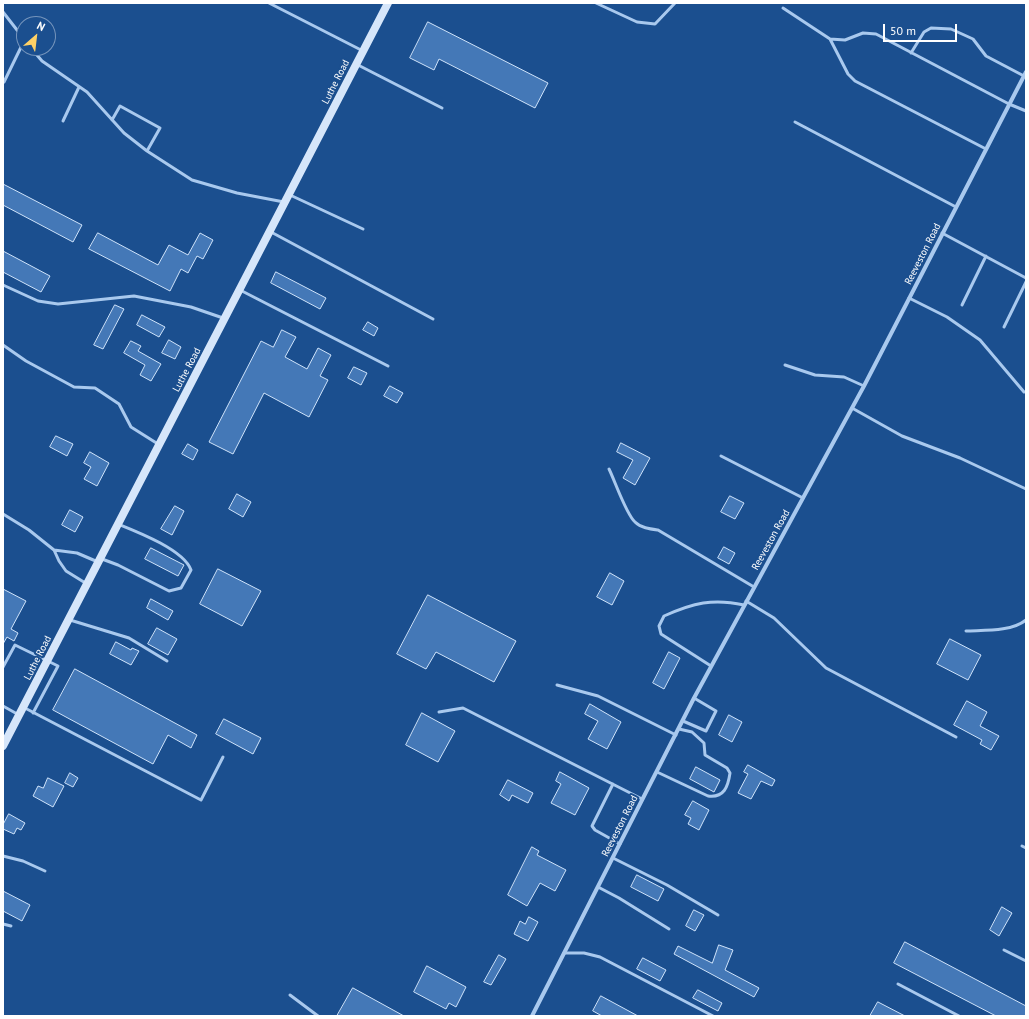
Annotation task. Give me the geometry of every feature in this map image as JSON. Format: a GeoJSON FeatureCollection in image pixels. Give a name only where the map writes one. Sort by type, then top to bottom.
{"type":"FeatureCollection","features":[{"type":"Feature","properties":{"kind":"street","name":"Luthe Road"},"geometry":{"type":"LineString","coordinates":[[3,746],[159,444],[271,232],[388,3]]}},
{"type":"Feature","properties":{"kind":"street","name":"Reeveston Road"},"geometry":{"type":"LineString","coordinates":[[532,1016],[694,698],[864,386],[1025,74]]}},
{"type":"Feature","properties":{"kind":"lane"},"geometry":{"type":"LineString","coordinates":[[269,3],[363,51]]}},
{"type":"Feature","properties":{"kind":"lane"},"geometry":{"type":"LineString","coordinates":[[596,3],[637,22],[655,24],[675,3]]}},
{"type":"Feature","properties":{"kind":"lane"},"geometry":{"type":"LineString","coordinates":[[783,8],[830,39],[844,40],[864,33],[876,34],[1009,104],[1026,111]]}},
{"type":"Feature","properties":{"kind":"lane"},"geometry":{"type":"LineString","coordinates":[[3,12],[16,29]]}},
{"type":"Feature","properties":{"kind":"lane"},"geometry":{"type":"LineString","coordinates":[[912,53],[924,32],[931,28],[951,29],[973,40],[986,56],[1025,74]]}},
{"type":"Feature","properties":{"kind":"lane"},"geometry":{"type":"LineString","coordinates":[[830,39],[848,74],[855,81],[986,149]]}},
{"type":"Feature","properties":{"kind":"lane"},"geometry":{"type":"LineString","coordinates":[[4,82],[16,56]]}},
{"type":"Feature","properties":{"kind":"lane"},"geometry":{"type":"LineString","coordinates":[[38,56],[42,61],[87,92],[124,133],[147,151],[192,180],[237,193],[288,199],[363,229]]}},
{"type":"Feature","properties":{"kind":"lane"},"geometry":{"type":"LineString","coordinates":[[356,64],[442,108]]}},
{"type":"Feature","properties":{"kind":"lane"},"geometry":{"type":"LineString","coordinates":[[63,121],[79,87]]}},
{"type":"Feature","properties":{"kind":"lane"},"geometry":{"type":"LineString","coordinates":[[112,120],[120,106],[160,128],[147,151]]}},
{"type":"Feature","properties":{"kind":"lane"},"geometry":{"type":"LineString","coordinates":[[795,122],[956,207]]}},
{"type":"Feature","properties":{"kind":"lane"},"geometry":{"type":"LineString","coordinates":[[271,232],[433,319]]}},
{"type":"Feature","properties":{"kind":"lane"},"geometry":{"type":"LineString","coordinates":[[942,233],[1026,278]]}},
{"type":"Feature","properties":{"kind":"lane"},"geometry":{"type":"LineString","coordinates":[[962,305],[986,256]]}},
{"type":"Feature","properties":{"kind":"lane"},"geometry":{"type":"LineString","coordinates":[[1004,327],[1026,282]]}},
{"type":"Feature","properties":{"kind":"lane"},"geometry":{"type":"LineString","coordinates":[[3,284],[38,301],[58,304],[134,296],[191,307],[213,313],[225,319]]}},
{"type":"Feature","properties":{"kind":"lane"},"geometry":{"type":"LineString","coordinates":[[240,290],[388,366]]}},
{"type":"Feature","properties":{"kind":"lane"},"geometry":{"type":"LineString","coordinates":[[909,298],[947,317],[980,340],[1024,392]]}},
{"type":"Feature","properties":{"kind":"lane"},"geometry":{"type":"LineString","coordinates":[[3,345],[26,361],[74,387],[95,388],[119,404],[131,427],[159,444]]}},
{"type":"Feature","properties":{"kind":"lane"},"geometry":{"type":"LineString","coordinates":[[785,364],[815,375],[844,377],[864,386]]}},
{"type":"Feature","properties":{"kind":"lane"},"geometry":{"type":"LineString","coordinates":[[852,408],[902,436],[960,458],[1026,489]]}},
{"type":"Feature","properties":{"kind":"lane"},"geometry":{"type":"LineString","coordinates":[[721,456],[803,498]]}},
{"type":"Feature","properties":{"kind":"lane"},"geometry":{"type":"LineString","coordinates":[[609,469],[628,514],[635,522],[646,528],[658,530],[754,587]]}},
{"type":"Feature","properties":{"kind":"lane"},"geometry":{"type":"LineString","coordinates":[[3,514],[29,530],[54,550],[66,571],[87,584]]}},
{"type":"Feature","properties":{"kind":"lane"},"geometry":{"type":"LineString","coordinates":[[54,550],[77,553],[118,565],[169,591],[181,588],[191,570],[188,563],[177,553],[118,524]]}},
{"type":"Feature","properties":{"kind":"lane"},"geometry":{"type":"LineString","coordinates":[[711,666],[661,634],[659,626],[664,616],[682,608],[718,600],[745,603],[774,618],[826,668],[956,737]]}},
{"type":"Feature","properties":{"kind":"lane"},"geometry":{"type":"LineString","coordinates":[[68,620],[80,625],[129,638],[167,661]]}},
{"type":"Feature","properties":{"kind":"lane"},"geometry":{"type":"LineString","coordinates":[[966,631],[1002,629],[1022,623],[1026,620]]}},
{"type":"Feature","properties":{"kind":"lane"},"geometry":{"type":"LineString","coordinates":[[3,667],[14,645],[58,666],[34,713]]}},
{"type":"Feature","properties":{"kind":"lane"},"geometry":{"type":"LineString","coordinates":[[557,685],[598,696],[676,735]]}},
{"type":"Feature","properties":{"kind":"lane"},"geometry":{"type":"LineString","coordinates":[[683,721],[706,731],[716,711],[694,698]]}},
{"type":"Feature","properties":{"kind":"lane"},"geometry":{"type":"LineString","coordinates":[[3,706],[19,716]]}},
{"type":"Feature","properties":{"kind":"lane"},"geometry":{"type":"LineString","coordinates":[[23,707],[200,800],[223,757]]}},
{"type":"Feature","properties":{"kind":"lane"},"geometry":{"type":"LineString","coordinates":[[439,712],[463,708],[642,799]]}},
{"type":"Feature","properties":{"kind":"lane"},"geometry":{"type":"LineString","coordinates":[[656,772],[708,796],[717,797],[723,794],[728,785],[730,773],[727,768],[705,755],[704,744],[692,732],[679,729]]}},
{"type":"Feature","properties":{"kind":"lane"},"geometry":{"type":"LineString","coordinates":[[613,784],[592,826],[595,830],[620,844]]}},
{"type":"Feature","properties":{"kind":"lane"},"geometry":{"type":"LineString","coordinates":[[1022,846],[1026,848]]}},
{"type":"Feature","properties":{"kind":"lane"},"geometry":{"type":"LineString","coordinates":[[3,856],[23,861],[45,871]]}},
{"type":"Feature","properties":{"kind":"lane"},"geometry":{"type":"LineString","coordinates":[[613,858],[718,915]]}},
{"type":"Feature","properties":{"kind":"lane"},"geometry":{"type":"LineString","coordinates":[[598,887],[619,898],[669,929]]}},
{"type":"Feature","properties":{"kind":"lane"},"geometry":{"type":"LineString","coordinates":[[3,924],[11,926]]}},
{"type":"Feature","properties":{"kind":"lane"},"geometry":{"type":"LineString","coordinates":[[1004,950],[1026,961]]}},
{"type":"Feature","properties":{"kind":"lane"},"geometry":{"type":"LineString","coordinates":[[564,953],[584,954],[600,957],[713,1016]]}},
{"type":"Feature","properties":{"kind":"lane"},"geometry":{"type":"LineString","coordinates":[[898,984],[959,1016]]}},
{"type":"Feature","properties":{"kind":"lane"},"geometry":{"type":"LineString","coordinates":[[290,995],[318,1016]]}},
{"type":"Feature","properties":{"kind":"building"},"geometry":{"type":"Polygon","coordinates":[[[428,22],[548,83],[535,108],[439,59],[434,70],[410,58],[428,22]]]}},
{"type":"Feature","properties":{"kind":"building"},"geometry":{"type":"Polygon","coordinates":[[[3,184],[82,225],[73,242],[3,205],[3,184]]]}},
{"type":"Feature","properties":{"kind":"building"},"geometry":{"type":"Polygon","coordinates":[[[98,233],[158,265],[169,245],[188,255],[200,233],[213,240],[203,259],[197,256],[188,273],[181,269],[170,291],[89,249],[98,233]]]}},
{"type":"Feature","properties":{"kind":"building"},"geometry":{"type":"Polygon","coordinates":[[[3,251],[50,276],[41,292],[3,272],[3,251]]]}},
{"type":"Feature","properties":{"kind":"building"},"geometry":{"type":"Polygon","coordinates":[[[276,272],[326,298],[320,309],[271,283],[276,272]]]}},
{"type":"Feature","properties":{"kind":"building"},"geometry":{"type":"Polygon","coordinates":[[[115,305],[124,309],[103,349],[94,345],[115,305]]]}},
{"type":"Feature","properties":{"kind":"building"},"geometry":{"type":"Polygon","coordinates":[[[142,315],[165,327],[159,337],[137,325],[142,315]]]}},
{"type":"Feature","properties":{"kind":"building"},"geometry":{"type":"Polygon","coordinates":[[[368,322],[378,328],[374,336],[363,330],[368,322]]]}},
{"type":"Feature","properties":{"kind":"building"},"geometry":{"type":"Polygon","coordinates":[[[282,330],[296,337],[285,357],[307,369],[318,348],[331,355],[320,376],[328,380],[309,417],[264,393],[233,454],[209,442],[261,341],[273,347],[282,330]]]}},
{"type":"Feature","properties":{"kind":"building"},"geometry":{"type":"Polygon","coordinates":[[[169,340],[181,347],[175,359],[162,353],[169,340]]]}},
{"type":"Feature","properties":{"kind":"building"},"geometry":{"type":"Polygon","coordinates":[[[131,341],[141,346],[138,351],[161,364],[151,381],[140,375],[145,365],[124,353],[131,341]]]}},
{"type":"Feature","properties":{"kind":"building"},"geometry":{"type":"Polygon","coordinates":[[[354,367],[367,373],[361,385],[348,378],[354,367]]]}},
{"type":"Feature","properties":{"kind":"building"},"geometry":{"type":"Polygon","coordinates":[[[390,386],[403,393],[397,403],[384,396],[390,386]]]}},
{"type":"Feature","properties":{"kind":"building"},"geometry":{"type":"Polygon","coordinates":[[[56,436],[73,444],[67,456],[50,447],[56,436]]]}},
{"type":"Feature","properties":{"kind":"building"},"geometry":{"type":"Polygon","coordinates":[[[621,443],[650,458],[635,485],[623,478],[633,460],[617,452],[621,443]]]}},
{"type":"Feature","properties":{"kind":"building"},"geometry":{"type":"Polygon","coordinates":[[[188,444],[198,450],[193,460],[182,454],[188,444]]]}},
{"type":"Feature","properties":{"kind":"building"},"geometry":{"type":"Polygon","coordinates":[[[90,452],[109,463],[97,486],[84,479],[91,467],[84,463],[90,452]]]}},
{"type":"Feature","properties":{"kind":"building"},"geometry":{"type":"Polygon","coordinates":[[[237,494],[251,502],[243,517],[229,509],[237,494]]]}},
{"type":"Feature","properties":{"kind":"building"},"geometry":{"type":"Polygon","coordinates":[[[730,496],[744,503],[735,519],[721,512],[730,496]]]}},
{"type":"Feature","properties":{"kind":"building"},"geometry":{"type":"Polygon","coordinates":[[[175,506],[184,511],[172,535],[161,529],[175,506]]]}},
{"type":"Feature","properties":{"kind":"building"},"geometry":{"type":"Polygon","coordinates":[[[70,510],[83,517],[75,532],[62,525],[70,510]]]}},
{"type":"Feature","properties":{"kind":"building"},"geometry":{"type":"Polygon","coordinates":[[[724,547],[735,553],[729,564],[718,558],[724,547]]]}},
{"type":"Feature","properties":{"kind":"building"},"geometry":{"type":"Polygon","coordinates":[[[151,548],[184,565],[178,576],[145,559],[151,548]]]}},
{"type":"Feature","properties":{"kind":"building"},"geometry":{"type":"Polygon","coordinates":[[[218,569],[261,591],[242,626],[200,604],[218,569]]]}},
{"type":"Feature","properties":{"kind":"building"},"geometry":{"type":"Polygon","coordinates":[[[610,573],[624,581],[612,605],[597,597],[610,573]]]}},
{"type":"Feature","properties":{"kind":"building"},"geometry":{"type":"Polygon","coordinates":[[[3,589],[26,601],[11,629],[18,633],[14,641],[7,637],[3,644],[3,589]]]}},
{"type":"Feature","properties":{"kind":"building"},"geometry":{"type":"Polygon","coordinates":[[[428,595],[516,641],[494,682],[436,652],[426,669],[397,654],[428,595]]]}},
{"type":"Feature","properties":{"kind":"building"},"geometry":{"type":"Polygon","coordinates":[[[151,599],[173,611],[168,620],[147,608],[151,599]]]}},
{"type":"Feature","properties":{"kind":"building"},"geometry":{"type":"Polygon","coordinates":[[[157,628],[177,639],[168,655],[148,644],[157,628]]]}},
{"type":"Feature","properties":{"kind":"building"},"geometry":{"type":"Polygon","coordinates":[[[950,639],[981,655],[968,680],[937,664],[950,639]]]}},
{"type":"Feature","properties":{"kind":"building"},"geometry":{"type":"Polygon","coordinates":[[[116,642],[131,650],[132,648],[139,651],[131,665],[110,654],[116,642]]]}},
{"type":"Feature","properties":{"kind":"building"},"geometry":{"type":"Polygon","coordinates":[[[669,652],[680,658],[664,689],[653,683],[669,652]]]}},
{"type":"Feature","properties":{"kind":"building"},"geometry":{"type":"Polygon","coordinates":[[[75,669],[197,735],[191,748],[168,735],[153,764],[53,710],[75,669]]]}},
{"type":"Feature","properties":{"kind":"building"},"geometry":{"type":"Polygon","coordinates":[[[967,701],[987,712],[980,726],[999,736],[991,750],[980,744],[982,740],[954,725],[967,701]]]}},
{"type":"Feature","properties":{"kind":"building"},"geometry":{"type":"Polygon","coordinates":[[[590,704],[621,722],[607,749],[588,739],[598,721],[585,714],[590,704]]]}},
{"type":"Feature","properties":{"kind":"building"},"geometry":{"type":"Polygon","coordinates":[[[422,713],[455,731],[438,762],[406,745],[422,713]]]}},
{"type":"Feature","properties":{"kind":"building"},"geometry":{"type":"Polygon","coordinates":[[[729,715],[742,722],[732,742],[719,735],[729,715]]]}},
{"type":"Feature","properties":{"kind":"building"},"geometry":{"type":"Polygon","coordinates":[[[224,719],[261,738],[253,754],[216,734],[224,719]]]}},
{"type":"Feature","properties":{"kind":"building"},"geometry":{"type":"Polygon","coordinates":[[[748,765],[775,780],[772,786],[761,781],[751,799],[738,793],[748,774],[744,772],[748,765]]]}},
{"type":"Feature","properties":{"kind":"building"},"geometry":{"type":"Polygon","coordinates":[[[696,767],[720,780],[714,792],[690,779],[696,767]]]}},
{"type":"Feature","properties":{"kind":"building"},"geometry":{"type":"Polygon","coordinates":[[[560,772],[589,788],[575,815],[551,803],[561,784],[556,781],[560,772]]]}},
{"type":"Feature","properties":{"kind":"building"},"geometry":{"type":"Polygon","coordinates":[[[70,773],[78,778],[73,787],[65,783],[70,773]]]}},
{"type":"Feature","properties":{"kind":"building"},"geometry":{"type":"Polygon","coordinates":[[[48,778],[64,786],[53,807],[33,796],[38,786],[43,788],[48,778]]]}},
{"type":"Feature","properties":{"kind":"building"},"geometry":{"type":"Polygon","coordinates":[[[508,780],[533,793],[528,803],[512,795],[509,801],[500,795],[508,780]]]}},
{"type":"Feature","properties":{"kind":"building"},"geometry":{"type":"Polygon","coordinates":[[[693,801],[709,810],[699,830],[688,824],[691,818],[685,815],[693,801]]]}},
{"type":"Feature","properties":{"kind":"building"},"geometry":{"type":"Polygon","coordinates":[[[9,814],[25,823],[21,830],[17,828],[14,834],[3,829],[3,825],[9,814]]]}},
{"type":"Feature","properties":{"kind":"building"},"geometry":{"type":"Polygon","coordinates":[[[532,847],[539,851],[537,855],[566,870],[555,891],[540,883],[527,906],[508,895],[532,847]]]}},
{"type":"Feature","properties":{"kind":"building"},"geometry":{"type":"Polygon","coordinates":[[[637,875],[664,889],[658,901],[631,887],[637,875]]]}},
{"type":"Feature","properties":{"kind":"building"},"geometry":{"type":"Polygon","coordinates":[[[3,891],[30,905],[22,921],[3,911],[3,891]]]}},
{"type":"Feature","properties":{"kind":"building"},"geometry":{"type":"Polygon","coordinates":[[[1002,907],[1012,913],[999,936],[990,930],[1002,907]]]}},
{"type":"Feature","properties":{"kind":"building"},"geometry":{"type":"Polygon","coordinates":[[[694,910],[704,915],[695,931],[686,926],[694,910]]]}},
{"type":"Feature","properties":{"kind":"building"},"geometry":{"type":"Polygon","coordinates":[[[529,917],[538,922],[528,941],[514,934],[520,921],[525,924],[529,917]]]}},
{"type":"Feature","properties":{"kind":"building"},"geometry":{"type":"Polygon","coordinates":[[[905,942],[1026,1006],[1026,1016],[996,1016],[894,963],[905,942]]]}},
{"type":"Feature","properties":{"kind":"building"},"geometry":{"type":"Polygon","coordinates":[[[719,945],[733,950],[725,970],[759,988],[754,997],[674,954],[678,946],[712,963],[719,945]]]}},
{"type":"Feature","properties":{"kind":"building"},"geometry":{"type":"Polygon","coordinates":[[[499,955],[506,959],[491,985],[484,982],[499,955]]]}},
{"type":"Feature","properties":{"kind":"building"},"geometry":{"type":"Polygon","coordinates":[[[643,958],[666,970],[660,981],[637,969],[643,958]]]}},
{"type":"Feature","properties":{"kind":"building"},"geometry":{"type":"Polygon","coordinates":[[[427,966],[466,987],[456,1007],[449,1003],[446,1009],[414,992],[427,966]]]}},
{"type":"Feature","properties":{"kind":"building"},"geometry":{"type":"Polygon","coordinates":[[[353,988],[404,1016],[337,1016],[353,988]]]}},
{"type":"Feature","properties":{"kind":"building"},"geometry":{"type":"Polygon","coordinates":[[[698,990],[722,1003],[718,1011],[693,998],[698,990]]]}},
{"type":"Feature","properties":{"kind":"building"},"geometry":{"type":"Polygon","coordinates":[[[601,996],[638,1016],[602,1016],[593,1011],[601,996]]]}},
{"type":"Feature","properties":{"kind":"building"},"geometry":{"type":"Polygon","coordinates":[[[878,1002],[905,1016],[870,1016],[878,1002]]]}}]}
